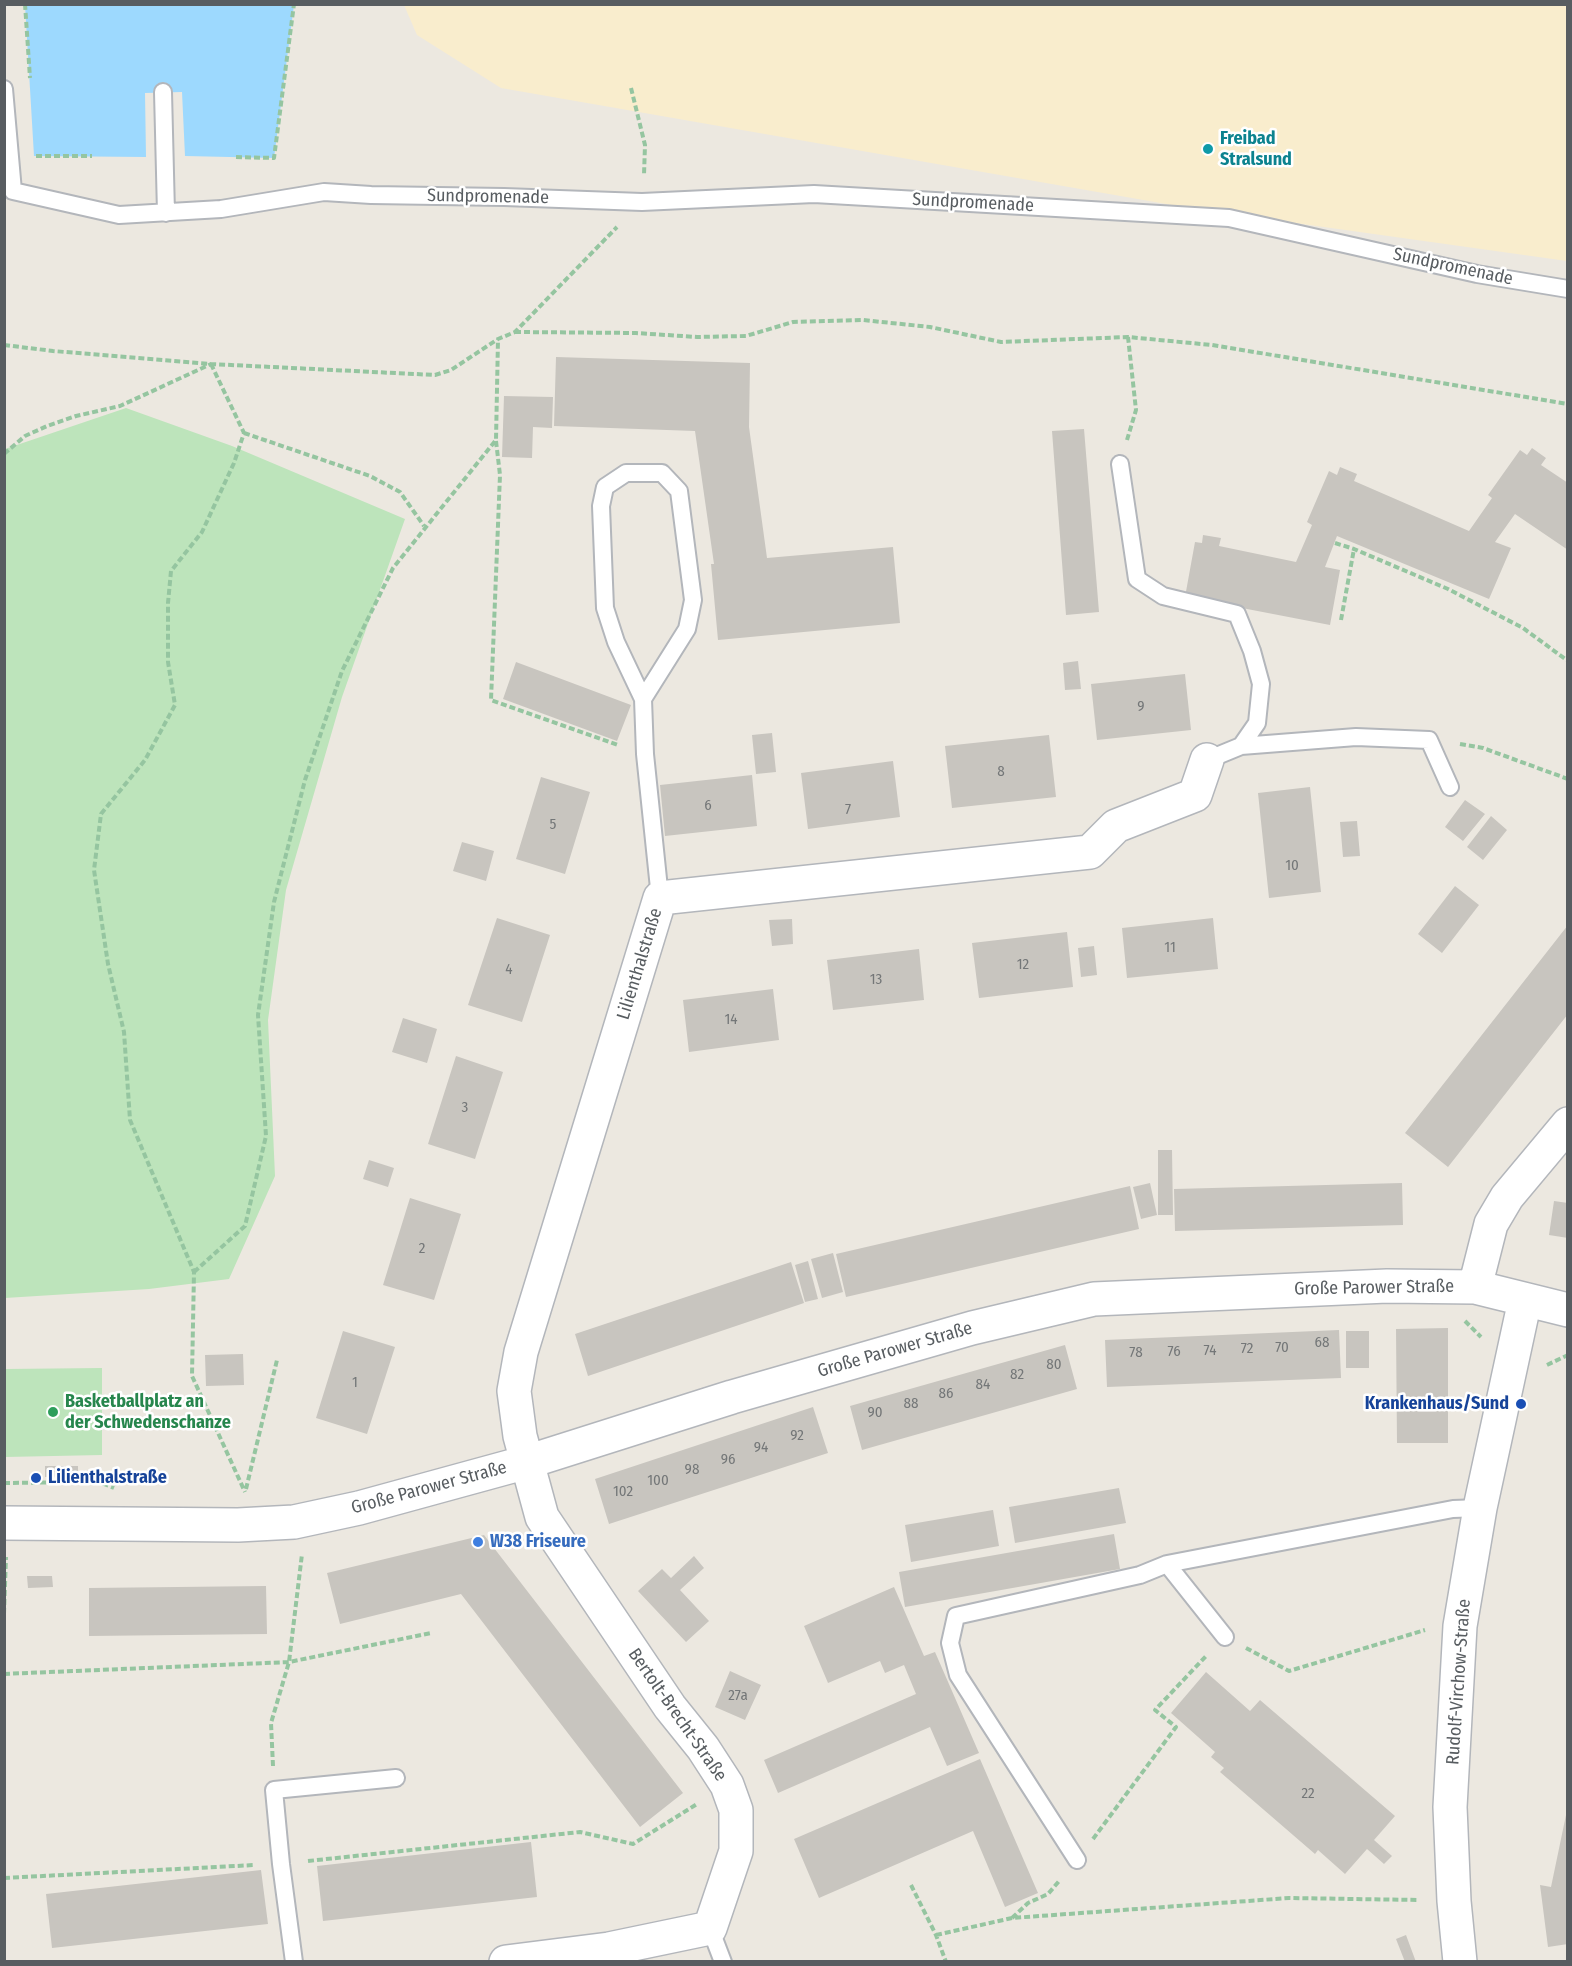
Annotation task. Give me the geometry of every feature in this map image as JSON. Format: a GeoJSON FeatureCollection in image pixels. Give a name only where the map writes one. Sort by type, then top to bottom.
{"type":"FeatureCollection","features":[{"type":"Feature","properties":{"kind":"street","name":"Lilienthalstraße"},"geometry":{"type":"LineString","coordinates":[[527,1462],[520,1436],[514,1391],[521,1352],[660,898],[1090,852],[1116,826],[1195,795],[1207,760]]}},
{"type":"Feature","properties":{"kind":"street"},"geometry":{"type":"LineString","coordinates":[[1475,1287],[1491,1224],[1507,1197],[1568,1124]]}},
{"type":"Feature","properties":{"kind":"street","name":"Große Parower Straße"},"geometry":{"type":"LineString","coordinates":[[4,1524],[238,1525],[294,1522],[359,1508],[527,1462],[732,1397],[972,1328],[1094,1299],[1376,1286],[1475,1287],[1568,1310]]}},
{"type":"Feature","properties":{"kind":"street","name":"Rudolf-Virchow-Straße"},"geometry":{"type":"LineString","coordinates":[[1460,1962],[1454,1900],[1450,1807],[1460,1626],[1480,1508],[1525,1300]]}},
{"type":"Feature","properties":{"kind":"street","name":"Bertolt-Brecht-Straße"},"geometry":{"type":"LineString","coordinates":[[527,1462],[542,1516],[670,1707],[703,1748],[727,1785],[736,1809],[736,1851],[710,1928]]}},
{"type":"Feature","properties":{"kind":"street"},"geometry":{"type":"LineString","coordinates":[[506,1962],[609,1950],[710,1928]]}},
{"type":"Feature","properties":{"kind":"lane","name":"Sundpromenade"},"geometry":{"type":"LineString","coordinates":[[4,89],[13,191],[119,215],[221,209],[324,192],[642,202],[814,194],[1229,218],[1477,274],[1568,289]]}},
{"type":"Feature","properties":{"kind":"lane"},"geometry":{"type":"LineString","coordinates":[[163,92],[166,213]]}},
{"type":"Feature","properties":{"kind":"lane"},"geometry":{"type":"LineString","coordinates":[[1120,464],[1137,579],[1163,596],[1237,614],[1252,651],[1261,684],[1257,723],[1241,746]]}},
{"type":"Feature","properties":{"kind":"lane"},"geometry":{"type":"LineString","coordinates":[[643,699],[687,629],[693,600],[679,491],[662,473],[626,473],[605,487],[601,506],[605,608],[616,642],[643,699],[645,754],[660,898]]}},
{"type":"Feature","properties":{"kind":"lane"},"geometry":{"type":"LineString","coordinates":[[1207,760],[1241,746],[1356,737],[1429,740],[1450,787]]}},
{"type":"Feature","properties":{"kind":"lane"},"geometry":{"type":"LineString","coordinates":[[1077,1860],[958,1675],[950,1643],[956,1616],[1140,1575],[1167,1564],[1453,1509],[1480,1508]]}},
{"type":"Feature","properties":{"kind":"lane"},"geometry":{"type":"LineString","coordinates":[[1167,1564],[1225,1637]]}},
{"type":"Feature","properties":{"kind":"lane"},"geometry":{"type":"LineString","coordinates":[[294,1962],[274,1790],[396,1778]]}},
{"type":"Feature","properties":{"kind":"lane"},"geometry":{"type":"LineString","coordinates":[[710,1928],[723,1962]]}},
{"type":"Feature","properties":{"kind":"path"},"geometry":{"type":"LineString","coordinates":[[25,4],[30,86]]}},
{"type":"Feature","properties":{"kind":"path"},"geometry":{"type":"LineString","coordinates":[[236,157],[274,158],[294,4]]}},
{"type":"Feature","properties":{"kind":"path"},"geometry":{"type":"LineString","coordinates":[[515,332],[642,202],[645,145],[631,88]]}},
{"type":"Feature","properties":{"kind":"path"},"geometry":{"type":"LineString","coordinates":[[34,156],[93,156]]}},
{"type":"Feature","properties":{"kind":"path"},"geometry":{"type":"LineString","coordinates":[[4,345],[212,364],[435,375],[451,370],[498,339],[515,332],[636,333],[697,337],[746,336],[793,322],[863,320],[930,327],[1001,342],[1128,337],[1212,345],[1568,404]]}},
{"type":"Feature","properties":{"kind":"path"},"geometry":{"type":"LineString","coordinates":[[1120,464],[1136,410],[1128,337]]}},
{"type":"Feature","properties":{"kind":"path"},"geometry":{"type":"LineString","coordinates":[[498,339],[496,440],[500,475],[491,700],[645,754]]}},
{"type":"Feature","properties":{"kind":"path"},"geometry":{"type":"LineString","coordinates":[[212,364],[244,433],[234,463],[202,532],[171,571],[168,603],[168,662],[175,705],[145,760],[101,814],[94,870],[108,964],[124,1032],[130,1120],[194,1272],[192,1376],[245,1492],[277,1360]]}},
{"type":"Feature","properties":{"kind":"path"},"geometry":{"type":"LineString","coordinates":[[4,453],[25,436],[47,426],[76,416],[120,406],[212,364]]}},
{"type":"Feature","properties":{"kind":"path"},"geometry":{"type":"LineString","coordinates":[[244,433],[370,476],[400,492],[425,527]]}},
{"type":"Feature","properties":{"kind":"path"},"geometry":{"type":"LineString","coordinates":[[194,1272],[245,1226],[266,1136],[258,1016],[274,902],[305,780],[342,671],[393,568],[496,440]]}},
{"type":"Feature","properties":{"kind":"path"},"geometry":{"type":"LineString","coordinates":[[1335,543],[1448,589],[1523,628],[1568,661]]}},
{"type":"Feature","properties":{"kind":"path"},"geometry":{"type":"LineString","coordinates":[[1341,620],[1354,549]]}},
{"type":"Feature","properties":{"kind":"path"},"geometry":{"type":"LineString","coordinates":[[1429,740],[1483,748],[1568,779]]}},
{"type":"Feature","properties":{"kind":"path"},"geometry":{"type":"LineString","coordinates":[[1459,1315],[1486,1342]]}},
{"type":"Feature","properties":{"kind":"path"},"geometry":{"type":"LineString","coordinates":[[1546,1365],[1568,1355]]}},
{"type":"Feature","properties":{"kind":"path"},"geometry":{"type":"LineString","coordinates":[[274,1790],[271,1723],[289,1662],[303,1551],[291,1551]]}},
{"type":"Feature","properties":{"kind":"path"},"geometry":{"type":"LineString","coordinates":[[4,1555],[6,1555],[4,1614]]}},
{"type":"Feature","properties":{"kind":"path"},"geometry":{"type":"LineString","coordinates":[[1012,1918],[1028,1903],[1048,1894],[1077,1860],[1176,1727],[1155,1710],[1225,1637],[1289,1671],[1433,1627],[1460,1626]]}},
{"type":"Feature","properties":{"kind":"path"},"geometry":{"type":"LineString","coordinates":[[4,1674],[289,1662],[431,1634]]}},
{"type":"Feature","properties":{"kind":"path"},"geometry":{"type":"LineString","coordinates":[[4,1878],[281,1864],[580,1832],[633,1844],[727,1785]]}},
{"type":"Feature","properties":{"kind":"path"},"geometry":{"type":"LineString","coordinates":[[911,1885],[936,1935],[946,1962]]}},
{"type":"Feature","properties":{"kind":"path"},"geometry":{"type":"LineString","coordinates":[[936,1935],[1012,1918],[1289,1898],[1454,1900]]}},
{"type":"Feature","properties":{"kind":"green space"},"geometry":{"type":"Polygon","coordinates":[[[126,408],[232,446],[405,519],[342,697],[286,890],[268,1020],[275,1176],[229,1279],[149,1289],[5,1298],[5,449],[126,408]]]}},
{"type":"Feature","properties":{"kind":"green space","name":"Basketballplatz an der Schwedenschanze"},"geometry":{"type":"Polygon","coordinates":[[[102,1368],[102,1455],[5,1457],[5,1369],[102,1368]]]}},
{"type":"Feature","properties":{"kind":"sand","name":"Freibad Stralsund"},"geometry":{"type":"Polygon","coordinates":[[[404,5],[1567,5],[1567,261],[1195,209],[501,88],[417,35],[404,5]]]}},
{"type":"Feature","properties":{"kind":"water"},"geometry":{"type":"Polygon","coordinates":[[[25,5],[294,5],[274,158],[185,156],[182,92],[145,93],[146,157],[34,156],[25,5]]]}},
{"type":"Feature","properties":{"kind":"building"},"geometry":{"type":"Polygon","coordinates":[[[556,357],[750,363],[749,427],[767,558],[893,547],[900,623],[718,640],[711,564],[714,564],[695,431],[554,426],[556,357]]]}},
{"type":"Feature","properties":{"kind":"building"},"geometry":{"type":"Polygon","coordinates":[[[504,396],[553,397],[552,428],[533,427],[532,458],[502,457],[504,396]]]}},
{"type":"Feature","properties":{"kind":"building"},"geometry":{"type":"Polygon","coordinates":[[[1084,429],[1099,612],[1066,615],[1052,431],[1084,429]]]}},
{"type":"Feature","properties":{"kind":"building"},"geometry":{"type":"Polygon","coordinates":[[[1532,448],[1546,458],[1541,465],[1568,483],[1568,550],[1515,514],[1495,542],[1511,548],[1489,599],[1337,536],[1325,567],[1340,570],[1330,625],[1185,597],[1195,542],[1202,543],[1203,535],[1221,538],[1219,546],[1296,562],[1312,525],[1307,522],[1329,471],[1337,475],[1340,467],[1357,474],[1354,481],[1469,531],[1492,498],[1488,495],[1520,450],[1527,455],[1532,448]]]}},
{"type":"Feature","properties":{"kind":"building"},"geometry":{"type":"Polygon","coordinates":[[[1078,661],[1081,689],[1065,690],[1063,663],[1078,661]]]}},
{"type":"Feature","properties":{"kind":"building"},"geometry":{"type":"Polygon","coordinates":[[[516,662],[631,705],[617,741],[503,699],[516,662]]]}},
{"type":"Feature","properties":{"kind":"building"},"geometry":{"type":"Polygon","coordinates":[[[1185,674],[1191,730],[1097,740],[1091,684],[1185,674]]]}},
{"type":"Feature","properties":{"kind":"building"},"geometry":{"type":"Polygon","coordinates":[[[772,733],[776,772],[756,774],[752,735],[772,733]]]}},
{"type":"Feature","properties":{"kind":"building"},"geometry":{"type":"Polygon","coordinates":[[[1049,735],[1056,797],[952,808],[945,746],[1049,735]]]}},
{"type":"Feature","properties":{"kind":"building"},"geometry":{"type":"Polygon","coordinates":[[[893,761],[900,817],[808,829],[801,773],[893,761]]]}},
{"type":"Feature","properties":{"kind":"building"},"geometry":{"type":"Polygon","coordinates":[[[752,775],[757,826],[665,836],[660,785],[752,775]]]}},
{"type":"Feature","properties":{"kind":"building"},"geometry":{"type":"Polygon","coordinates":[[[541,777],[590,792],[565,874],[516,859],[541,777]]]}},
{"type":"Feature","properties":{"kind":"building"},"geometry":{"type":"Polygon","coordinates":[[[1310,787],[1321,892],[1269,898],[1258,793],[1310,787]]]}},
{"type":"Feature","properties":{"kind":"building"},"geometry":{"type":"Polygon","coordinates":[[[1465,800],[1485,814],[1463,841],[1445,827],[1465,800]]]}},
{"type":"Feature","properties":{"kind":"building"},"geometry":{"type":"Polygon","coordinates":[[[1491,816],[1507,830],[1483,860],[1467,847],[1491,816]]]}},
{"type":"Feature","properties":{"kind":"building"},"geometry":{"type":"Polygon","coordinates":[[[1357,821],[1360,856],[1343,857],[1340,822],[1357,821]]]}},
{"type":"Feature","properties":{"kind":"building"},"geometry":{"type":"Polygon","coordinates":[[[462,842],[494,851],[486,881],[453,871],[462,842]]]}},
{"type":"Feature","properties":{"kind":"building"},"geometry":{"type":"Polygon","coordinates":[[[1455,886],[1479,905],[1442,953],[1418,934],[1455,886]]]}},
{"type":"Feature","properties":{"kind":"building"},"geometry":{"type":"Polygon","coordinates":[[[497,918],[550,935],[522,1022],[468,1005],[497,918]]]}},
{"type":"Feature","properties":{"kind":"building"},"geometry":{"type":"Polygon","coordinates":[[[1213,918],[1218,969],[1127,978],[1122,928],[1213,918]]]}},
{"type":"Feature","properties":{"kind":"building"},"geometry":{"type":"Polygon","coordinates":[[[792,919],[793,944],[772,946],[769,920],[792,919]]]}},
{"type":"Feature","properties":{"kind":"building"},"geometry":{"type":"Polygon","coordinates":[[[1568,925],[1568,1014],[1448,1167],[1405,1133],[1568,925]]]}},
{"type":"Feature","properties":{"kind":"building"},"geometry":{"type":"Polygon","coordinates":[[[1067,932],[1073,987],[979,998],[972,943],[1067,932]]]}},
{"type":"Feature","properties":{"kind":"building"},"geometry":{"type":"Polygon","coordinates":[[[1094,946],[1097,975],[1081,977],[1078,948],[1094,946]]]}},
{"type":"Feature","properties":{"kind":"building"},"geometry":{"type":"Polygon","coordinates":[[[919,949],[924,1000],[833,1010],[827,960],[919,949]]]}},
{"type":"Feature","properties":{"kind":"building"},"geometry":{"type":"Polygon","coordinates":[[[773,989],[779,1040],[689,1052],[683,1000],[773,989]]]}},
{"type":"Feature","properties":{"kind":"building"},"geometry":{"type":"Polygon","coordinates":[[[403,1018],[437,1029],[427,1063],[392,1052],[403,1018]]]}},
{"type":"Feature","properties":{"kind":"building"},"geometry":{"type":"Polygon","coordinates":[[[456,1056],[503,1072],[475,1159],[428,1144],[456,1056]]]}},
{"type":"Feature","properties":{"kind":"building"},"geometry":{"type":"Polygon","coordinates":[[[1158,1150],[1172,1150],[1173,1215],[1158,1215],[1158,1150]]]}},
{"type":"Feature","properties":{"kind":"building"},"geometry":{"type":"Polygon","coordinates":[[[369,1160],[394,1168],[388,1187],[363,1179],[369,1160]]]}},
{"type":"Feature","properties":{"kind":"building"},"geometry":{"type":"Polygon","coordinates":[[[1150,1183],[1157,1215],[1141,1219],[1133,1187],[1150,1183]]]}},
{"type":"Feature","properties":{"kind":"building"},"geometry":{"type":"Polygon","coordinates":[[[1402,1183],[1403,1225],[1175,1231],[1174,1189],[1402,1183]]]}},
{"type":"Feature","properties":{"kind":"building"},"geometry":{"type":"Polygon","coordinates":[[[1130,1186],[1139,1229],[846,1297],[836,1254],[1130,1186]]]}},
{"type":"Feature","properties":{"kind":"building"},"geometry":{"type":"Polygon","coordinates":[[[410,1198],[461,1214],[434,1300],[383,1285],[410,1198]]]}},
{"type":"Feature","properties":{"kind":"building"},"geometry":{"type":"Polygon","coordinates":[[[1554,1201],[1568,1203],[1568,1238],[1549,1235],[1554,1201]]]}},
{"type":"Feature","properties":{"kind":"building"},"geometry":{"type":"Polygon","coordinates":[[[833,1253],[843,1292],[822,1298],[811,1259],[833,1253]]]}},
{"type":"Feature","properties":{"kind":"building"},"geometry":{"type":"Polygon","coordinates":[[[808,1261],[818,1299],[805,1302],[795,1265],[808,1261]]]}},
{"type":"Feature","properties":{"kind":"building"},"geometry":{"type":"Polygon","coordinates":[[[791,1262],[804,1303],[588,1376],[575,1334],[791,1262]]]}},
{"type":"Feature","properties":{"kind":"building"},"geometry":{"type":"Polygon","coordinates":[[[1448,1328],[1448,1443],[1397,1443],[1396,1329],[1448,1328]]]}},
{"type":"Feature","properties":{"kind":"building"},"geometry":{"type":"Polygon","coordinates":[[[1339,1330],[1341,1378],[1107,1387],[1105,1340],[1339,1330]]]}},
{"type":"Feature","properties":{"kind":"building"},"geometry":{"type":"Polygon","coordinates":[[[343,1331],[395,1347],[367,1434],[316,1418],[343,1331]]]}},
{"type":"Feature","properties":{"kind":"building"},"geometry":{"type":"Polygon","coordinates":[[[1346,1331],[1369,1331],[1369,1368],[1346,1368],[1346,1331]]]}},
{"type":"Feature","properties":{"kind":"building"},"geometry":{"type":"Polygon","coordinates":[[[1065,1345],[1077,1389],[862,1450],[850,1406],[1065,1345]]]}},
{"type":"Feature","properties":{"kind":"building"},"geometry":{"type":"Polygon","coordinates":[[[243,1354],[244,1385],[206,1386],[205,1355],[243,1354]]]}},
{"type":"Feature","properties":{"kind":"building"},"geometry":{"type":"Polygon","coordinates":[[[813,1407],[828,1453],[609,1524],[595,1479],[813,1407]]]}},
{"type":"Feature","properties":{"kind":"building"},"geometry":{"type":"Polygon","coordinates":[[[45,1466],[78,1466],[78,1476],[45,1477],[45,1466]]]}},
{"type":"Feature","properties":{"kind":"building"},"geometry":{"type":"Polygon","coordinates":[[[1119,1488],[1126,1523],[1015,1543],[1009,1507],[1119,1488]]]}},
{"type":"Feature","properties":{"kind":"building"},"geometry":{"type":"Polygon","coordinates":[[[993,1510],[999,1546],[911,1562],[905,1525],[993,1510]]]}},
{"type":"Feature","properties":{"kind":"building"},"geometry":{"type":"Polygon","coordinates":[[[1114,1534],[1120,1569],[905,1607],[899,1572],[1114,1534]]]}},
{"type":"Feature","properties":{"kind":"building"},"geometry":{"type":"Polygon","coordinates":[[[484,1535],[683,1793],[640,1827],[461,1594],[340,1624],[327,1573],[484,1535]]]}},
{"type":"Feature","properties":{"kind":"building"},"geometry":{"type":"Polygon","coordinates":[[[694,1556],[704,1568],[680,1590],[709,1621],[686,1642],[638,1591],[662,1569],[671,1578],[694,1556]]]}},
{"type":"Feature","properties":{"kind":"building"},"geometry":{"type":"Polygon","coordinates":[[[27,1576],[52,1576],[53,1587],[28,1588],[27,1576]]]}},
{"type":"Feature","properties":{"kind":"building"},"geometry":{"type":"Polygon","coordinates":[[[266,1586],[267,1634],[89,1636],[89,1588],[266,1586]]]}},
{"type":"Feature","properties":{"kind":"building"},"geometry":{"type":"Polygon","coordinates":[[[894,1587],[924,1656],[935,1652],[979,1753],[947,1766],[930,1727],[778,1793],[764,1760],[916,1694],[904,1665],[885,1673],[880,1661],[828,1683],[804,1626],[894,1587]]]}},
{"type":"Feature","properties":{"kind":"building"},"geometry":{"type":"Polygon","coordinates":[[[730,1671],[761,1685],[745,1720],[715,1707],[730,1671]]]}},
{"type":"Feature","properties":{"kind":"building"},"geometry":{"type":"Polygon","coordinates":[[[1206,1672],[1250,1711],[1260,1700],[1395,1816],[1374,1840],[1392,1856],[1384,1864],[1367,1849],[1345,1874],[1318,1850],[1315,1854],[1220,1772],[1224,1768],[1211,1757],[1215,1752],[1171,1713],[1206,1672]]]}},
{"type":"Feature","properties":{"kind":"building"},"geometry":{"type":"Polygon","coordinates":[[[980,1759],[1038,1893],[1005,1907],[973,1831],[819,1898],[794,1839],[980,1759]]]}},
{"type":"Feature","properties":{"kind":"building"},"geometry":{"type":"Polygon","coordinates":[[[1566,1815],[1568,1944],[1548,1947],[1540,1885],[1551,1887],[1566,1815]]]}},
{"type":"Feature","properties":{"kind":"building"},"geometry":{"type":"Polygon","coordinates":[[[531,1842],[537,1897],[323,1921],[317,1866],[531,1842]]]}},
{"type":"Feature","properties":{"kind":"building"},"geometry":{"type":"Polygon","coordinates":[[[261,1870],[268,1924],[52,1948],[46,1894],[261,1870]]]}},
{"type":"Feature","properties":{"kind":"building"},"geometry":{"type":"Polygon","coordinates":[[[1406,1935],[1416,1962],[1405,1962],[1396,1939],[1406,1935]]]}},
{"type":"Feature","properties":{"kind":"place","name":"Freibad Stralsund"},"geometry":{"type":"Point","coordinates":[1208,149]}},
{"type":"Feature","properties":{"kind":"place","name":"Krankenhaus/Sund"},"geometry":{"type":"Point","coordinates":[1521,1404]}},
{"type":"Feature","properties":{"kind":"place","name":"Basketballplatz an der Schwedenschanze"},"geometry":{"type":"Point","coordinates":[53,1412]}},
{"type":"Feature","properties":{"kind":"place","name":"Lilienthalstraße"},"geometry":{"type":"Point","coordinates":[36,1478]}},
{"type":"Feature","properties":{"kind":"place","name":"W38 Friseure"},"geometry":{"type":"Point","coordinates":[478,1542]}}]}
